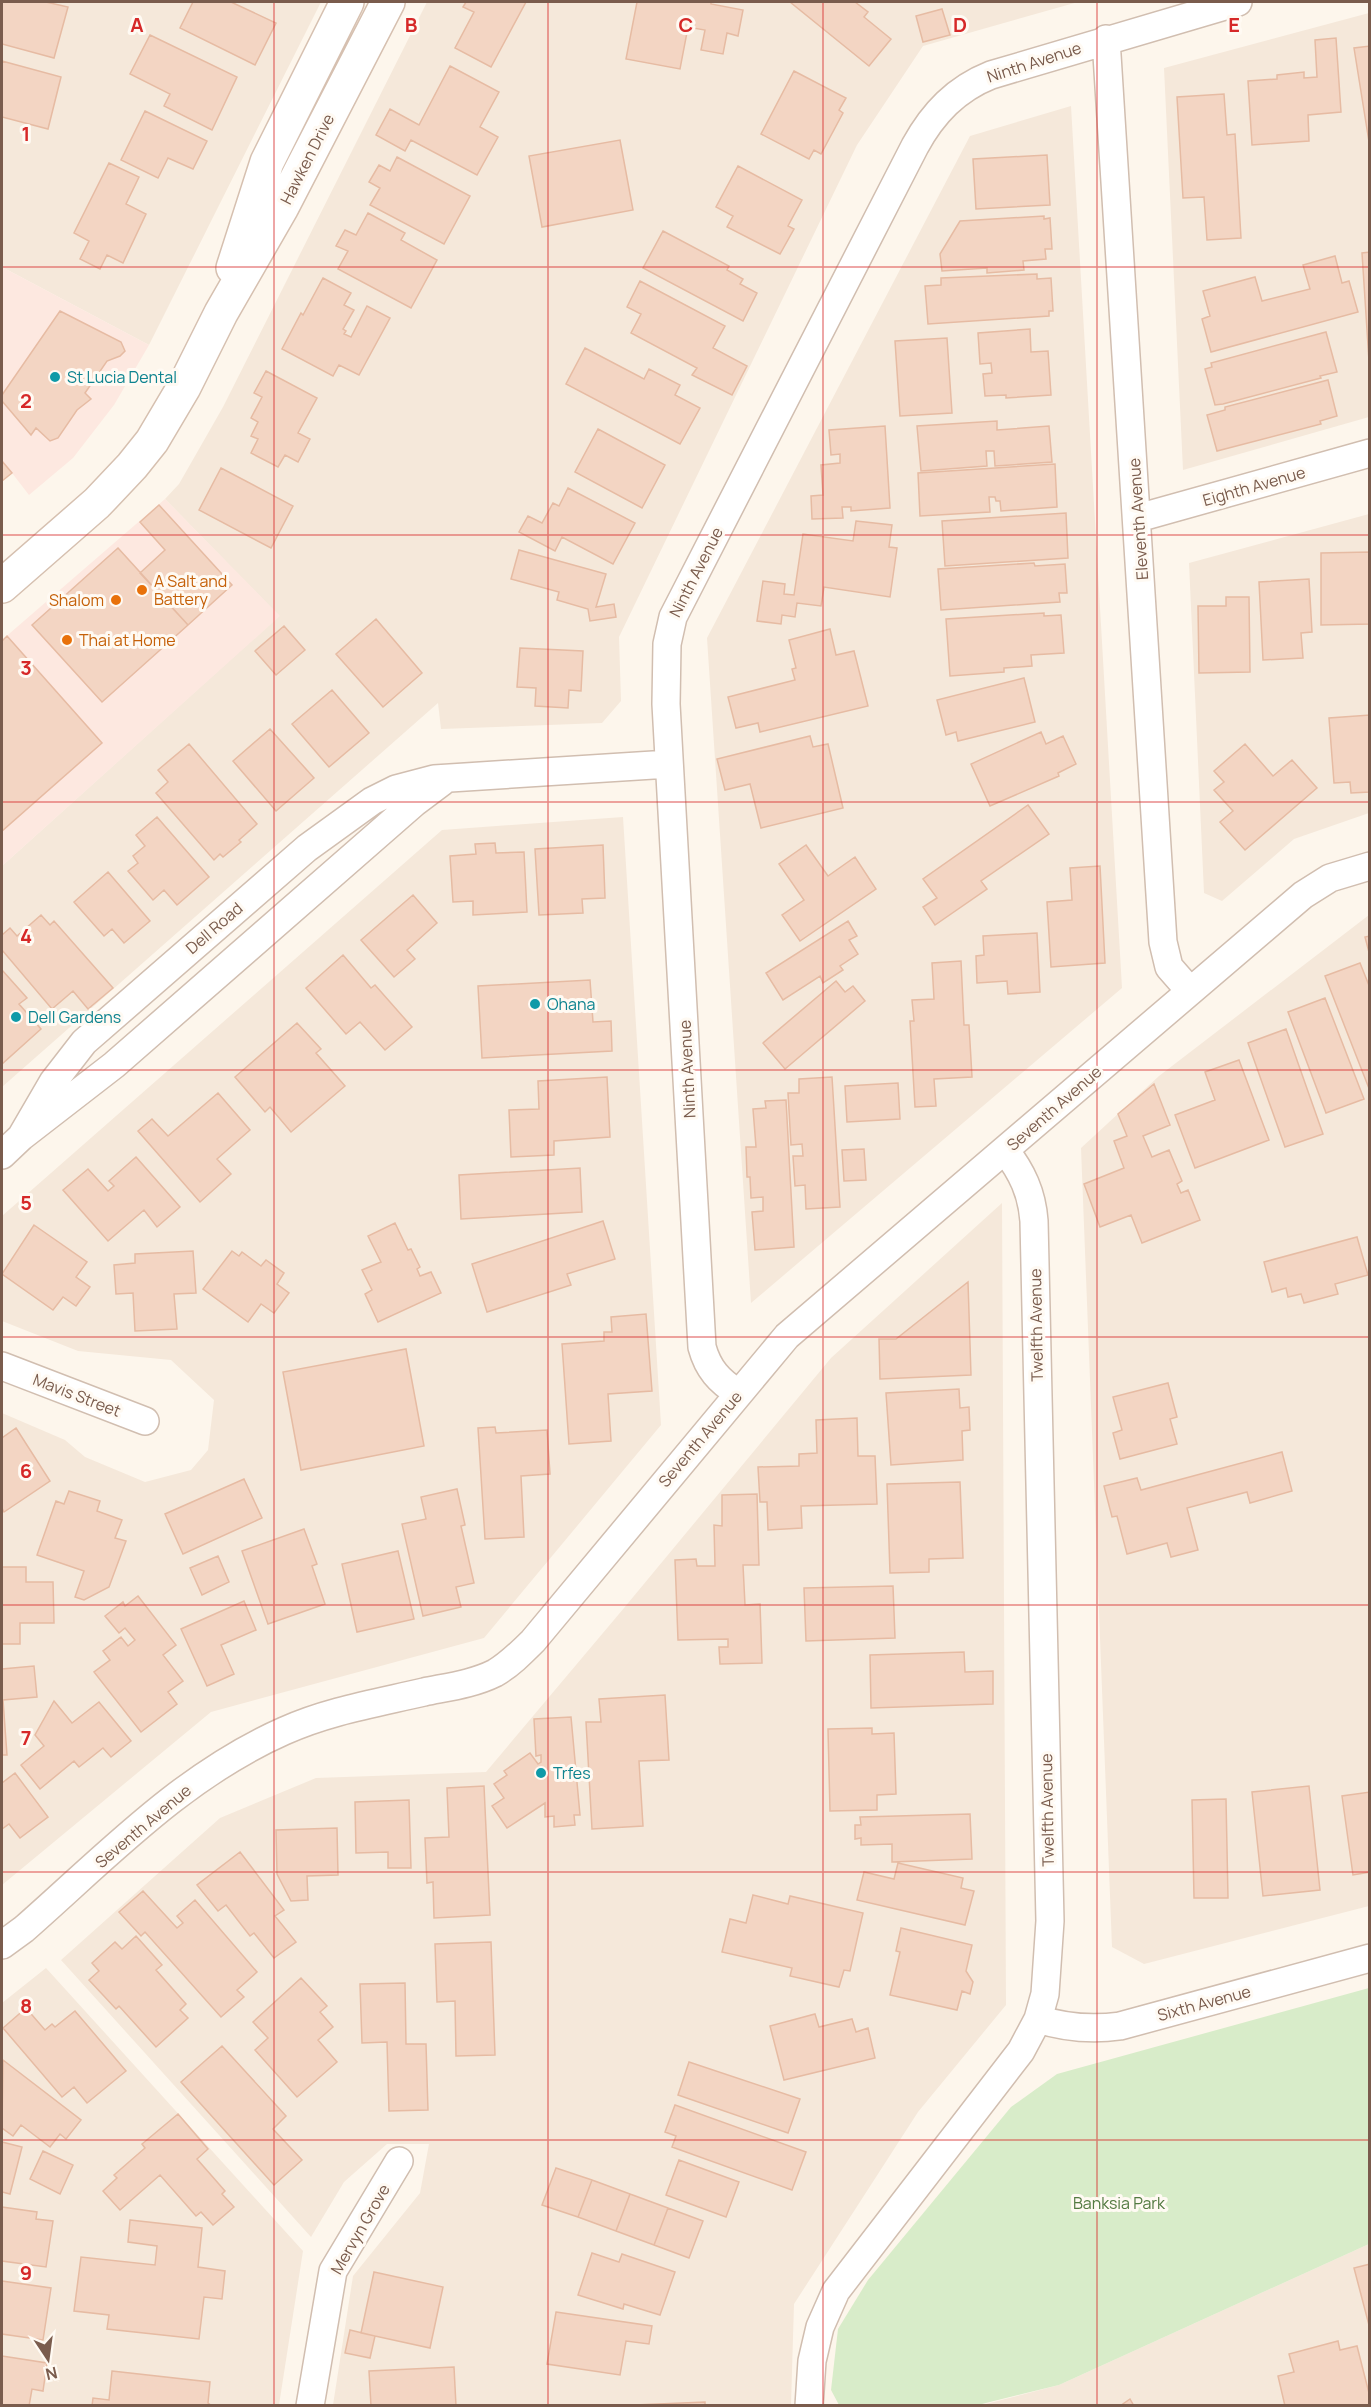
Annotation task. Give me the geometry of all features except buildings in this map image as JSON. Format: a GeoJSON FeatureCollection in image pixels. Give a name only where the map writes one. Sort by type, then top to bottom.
{"type":"FeatureCollection","features":[{"type":"Feature","properties":{"kind":"main road","name":"Hawken Drive"},"geometry":{"type":"LineString","coordinates":[[220,313],[243,231],[267,162],[347,2]]}},
{"type":"Feature","properties":{"kind":"main road","name":"Hawken Drive"},"geometry":{"type":"LineString","coordinates":[[2,586],[97,503],[132,466],[159,430],[184,387],[220,313],[286,200],[388,2]]}},
{"type":"Feature","properties":{"kind":"street","name":"Ninth Avenue"},"geometry":{"type":"LineString","coordinates":[[738,1393],[714,1375],[702,1347],[669,764],[667,656],[673,617],[922,134],[948,101],[977,81],[1004,70],[1238,2]]}},
{"type":"Feature","properties":{"kind":"street","name":"Eleventh Avenue"},"geometry":{"type":"LineString","coordinates":[[1107,39],[1164,950],[1169,967],[1190,991]]}},
{"type":"Feature","properties":{"kind":"street","name":"Eighth Avenue"},"geometry":{"type":"LineString","coordinates":[[1138,518],[1370,453]]}},
{"type":"Feature","properties":{"kind":"street","name":"Dell Road"},"geometry":{"type":"LineString","coordinates":[[21,1137],[53,1082],[84,1042],[307,848],[355,812],[385,794],[419,782],[451,777],[669,764]]}},
{"type":"Feature","properties":{"kind":"street","name":"Dell Road"},"geometry":{"type":"LineString","coordinates":[[2,1155],[21,1137],[114,1065],[414,803],[451,777]]}},
{"type":"Feature","properties":{"kind":"street","name":"Seventh Avenue"},"geometry":{"type":"LineString","coordinates":[[2,1945],[24,1929],[161,1806],[243,1752],[285,1731],[334,1713],[460,1685],[484,1678],[500,1670],[533,1641],[792,1331],[1318,884],[1338,875],[1370,866]]}},
{"type":"Feature","properties":{"kind":"street","name":"Twelfth Avenue"},"geometry":{"type":"LineString","coordinates":[[809,2406],[812,2361],[820,2327],[836,2291],[1021,2051],[1038,2019],[1045,1994],[1050,1921],[1034,1221],[1026,1183],[1005,1150]]}},
{"type":"Feature","properties":{"kind":"street","name":"Mavis Street"},"geometry":{"type":"LineString","coordinates":[[4,1368],[145,1422]]}},
{"type":"Feature","properties":{"kind":"street","name":"Sixth Avenue"},"geometry":{"type":"LineString","coordinates":[[1038,2019],[1074,2028],[1097,2029],[1120,2026],[1370,1958]]}},
{"type":"Feature","properties":{"kind":"street","name":"Mervyn Grove"},"geometry":{"type":"LineString","coordinates":[[310,2406],[333,2271],[399,2161]]}},
{"type":"Feature","properties":{"kind":"shaded area"},"geometry":{"type":"Polygon","coordinates":[[[2,2],[321,2],[149,345],[2,267],[2,2]]]}},
{"type":"Feature","properties":{"kind":"shaded area"},"geometry":{"type":"Polygon","coordinates":[[[427,2],[1078,2],[923,46],[857,145],[619,637],[621,701],[602,723],[441,729],[438,703],[2,1087],[2,866],[279,616],[165,499],[179,484],[223,407],[427,2]]]}},
{"type":"Feature","properties":{"kind":"shaded area"},"geometry":{"type":"Polygon","coordinates":[[[1369,13],[1369,417],[1183,470],[1164,68],[1369,13]]]}},
{"type":"Feature","properties":{"kind":"shaded area"},"geometry":{"type":"Polygon","coordinates":[[[1071,106],[1122,988],[751,1303],[707,638],[970,136],[1071,106]]]}},
{"type":"Feature","properties":{"kind":"shaded area"},"geometry":{"type":"Polygon","coordinates":[[[2,267],[149,345],[114,405],[73,458],[29,495],[12,473],[2,481],[2,267]]]}},
{"type":"Feature","properties":{"kind":"shaded area"},"geometry":{"type":"Polygon","coordinates":[[[165,499],[280,616],[2,866],[2,640],[165,499]]]}},
{"type":"Feature","properties":{"kind":"shaded area"},"geometry":{"type":"Polygon","coordinates":[[[1369,514],[1369,813],[1294,839],[1222,901],[1204,893],[1189,563],[1369,514]]]}},
{"type":"Feature","properties":{"kind":"shaded area"},"geometry":{"type":"Polygon","coordinates":[[[623,817],[661,1425],[484,1638],[211,1712],[2,1885],[2,1413],[65,1440],[85,1457],[145,1482],[191,1470],[208,1450],[214,1400],[171,1360],[78,1351],[2,1321],[2,1216],[442,830],[623,817]]]}},
{"type":"Feature","properties":{"kind":"shaded area"},"geometry":{"type":"Polygon","coordinates":[[[1369,915],[1369,1906],[1144,1964],[1112,1947],[1081,1148],[1159,1076],[1369,915]]]}},
{"type":"Feature","properties":{"kind":"shaded area"},"geometry":{"type":"Polygon","coordinates":[[[1002,1203],[1006,2005],[918,2112],[794,2304],[791,2405],[333,2405],[353,2276],[420,2193],[429,2144],[387,2144],[344,2182],[311,2237],[61,1960],[220,1818],[316,1778],[486,1772],[831,1358],[1002,1203]]]}},
{"type":"Feature","properties":{"kind":"shaded area"},"geometry":{"type":"Polygon","coordinates":[[[46,1968],[303,2251],[279,2405],[2,2406],[2,2003],[46,1968]]]}},
{"type":"Feature","properties":{"kind":"shaded area"},"geometry":{"type":"Polygon","coordinates":[[[1369,2244],[1369,2405],[978,2406],[1059,2385],[1369,2244]]]}},
{"type":"Feature","properties":{"kind":"green space","name":"Banksia Park"},"geometry":{"type":"Polygon","coordinates":[[[1369,1988],[1369,2244],[1059,2385],[978,2405],[839,2405],[831,2390],[838,2329],[868,2280],[1011,2107],[1057,2074],[1369,1988]]]}},
{"type":"Feature","properties":{"kind":"place","name":"St Lucia Dental"},"geometry":{"type":"Point","coordinates":[55,377]}},
{"type":"Feature","properties":{"kind":"place","name":"A Salt and Battery"},"geometry":{"type":"Point","coordinates":[142,590]}},
{"type":"Feature","properties":{"kind":"place","name":"Shalom"},"geometry":{"type":"Point","coordinates":[116,600]}},
{"type":"Feature","properties":{"kind":"place","name":"Thai at Home"},"geometry":{"type":"Point","coordinates":[67,640]}},
{"type":"Feature","properties":{"kind":"place","name":"Ohana"},"geometry":{"type":"Point","coordinates":[535,1004]}},
{"type":"Feature","properties":{"kind":"place","name":"Dell Gardens"},"geometry":{"type":"Point","coordinates":[16,1017]}},
{"type":"Feature","properties":{"kind":"place","name":"Trfes"},"geometry":{"type":"Point","coordinates":[541,1773]}}]}
